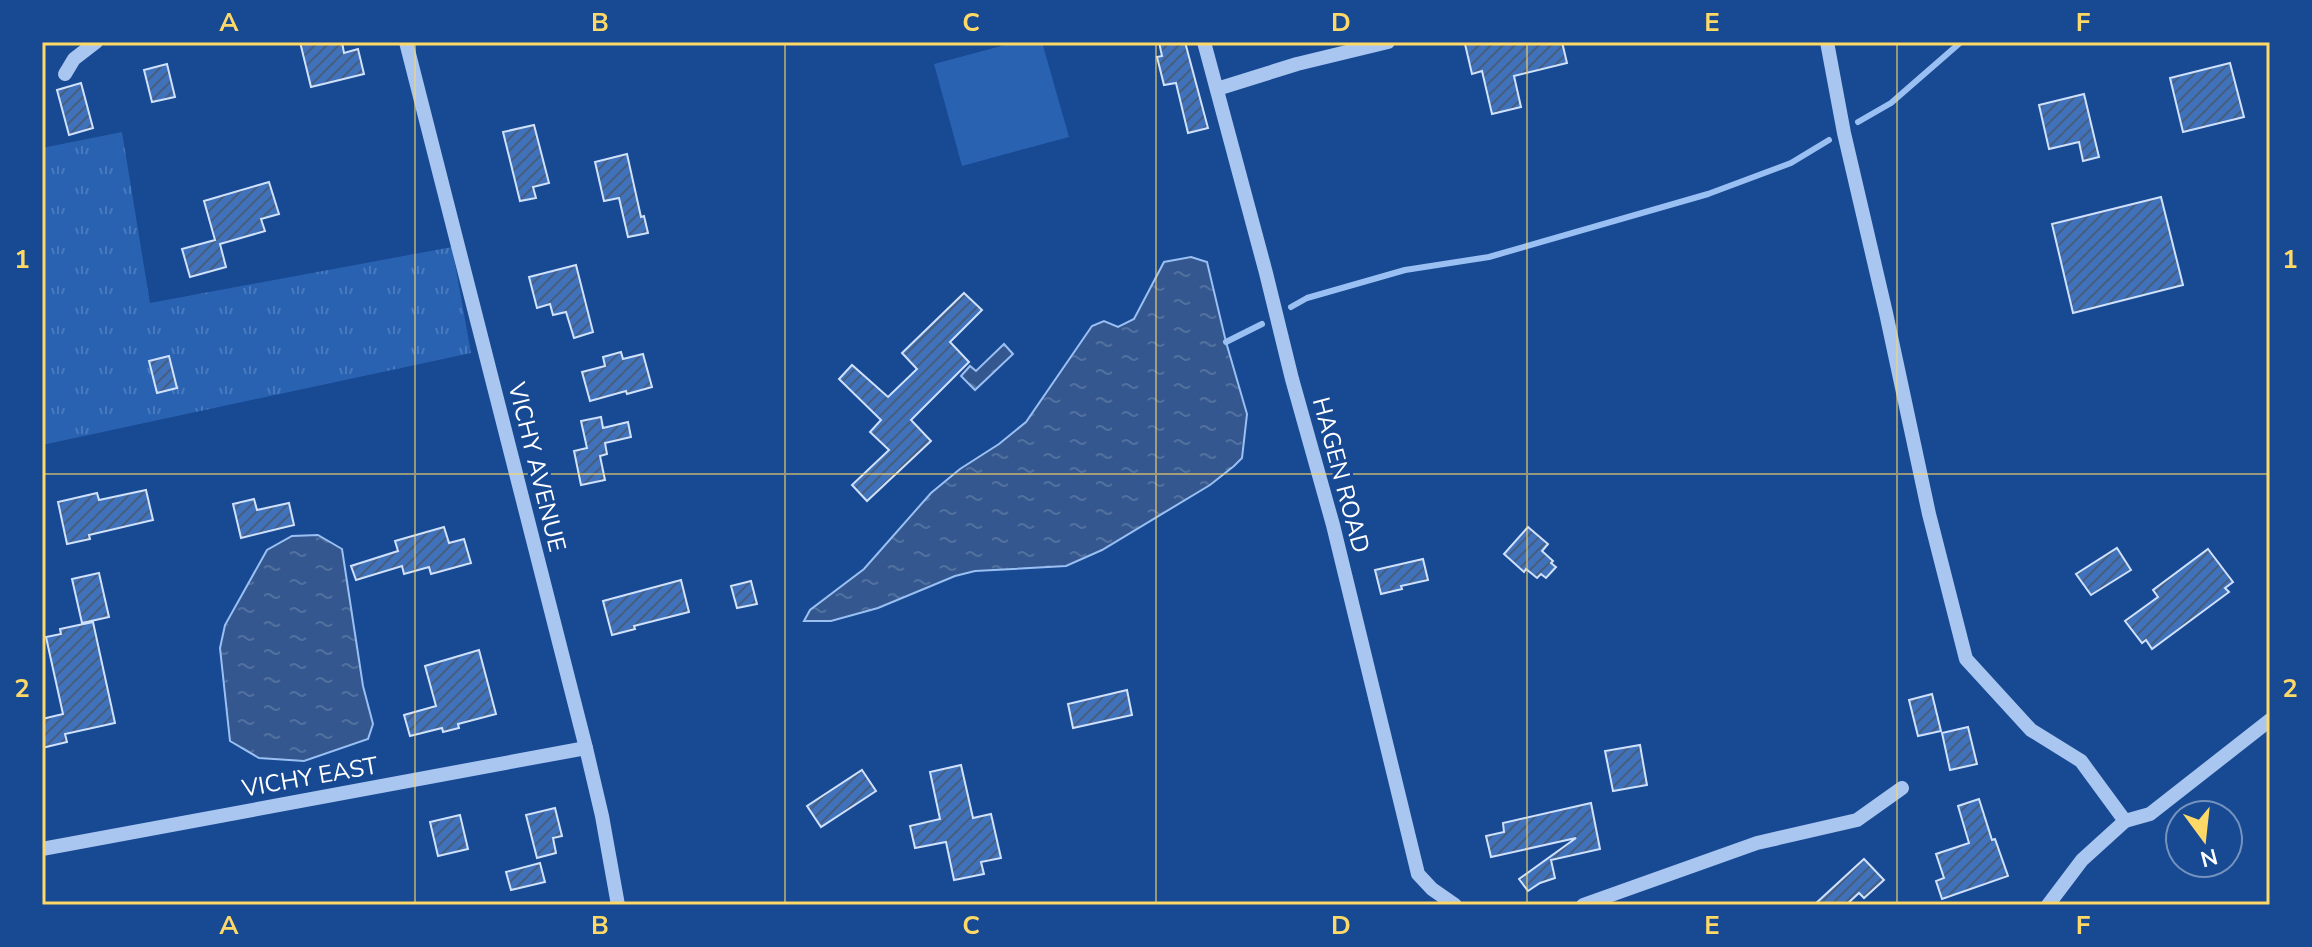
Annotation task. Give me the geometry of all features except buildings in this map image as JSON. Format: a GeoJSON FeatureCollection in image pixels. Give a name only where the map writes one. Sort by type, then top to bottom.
{"type":"FeatureCollection","features":[{"type":"Feature","properties":{"kind":"street"},"geometry":{"type":"LineString","coordinates":[[65,74],[74,59],[96,42]]}},
{"type":"Feature","properties":{"kind":"street","name":"VICHY AVENUE"},"geometry":{"type":"LineString","coordinates":[[406,42],[586,748],[618,905]]}},
{"type":"Feature","properties":{"kind":"street","name":"HAGEN ROAD"},"geometry":{"type":"LineString","coordinates":[[1204,42],[1333,525],[1418,874],[1432,889],[1455,905]]}},
{"type":"Feature","properties":{"kind":"street"},"geometry":{"type":"LineString","coordinates":[[1217,89],[1297,64],[1388,42]]}},
{"type":"Feature","properties":{"kind":"street"},"geometry":{"type":"LineString","coordinates":[[1827,42],[1844,133],[1929,514],[1966,659],[2031,730],[2081,761],[2125,821]]}},
{"type":"Feature","properties":{"kind":"street"},"geometry":{"type":"LineString","coordinates":[[2048,905],[2082,860],[2125,821],[2150,814],[2270,720]]}},
{"type":"Feature","properties":{"kind":"street","name":"VICHY EAST"},"geometry":{"type":"LineString","coordinates":[[42,849],[586,748]]}},
{"type":"Feature","properties":{"kind":"street"},"geometry":{"type":"LineString","coordinates":[[1583,905],[1757,843],[1857,820],[1902,788]]}},
{"type":"Feature","properties":{"kind":"green space"},"geometry":{"type":"Polygon","coordinates":[[[1016,42],[1042,42],[1069,137],[962,166],[934,64],[1016,42]]]}},
{"type":"Feature","properties":{"kind":"green space"},"geometry":{"type":"Polygon","coordinates":[[[122,132],[150,303],[452,247],[471,353],[42,445],[42,148],[122,132]]]}},
{"type":"Feature","properties":{"kind":"water"},"geometry":{"type":"Polygon","coordinates":[[[1191,257],[1207,262],[1247,414],[1242,458],[1234,466],[1210,485],[1102,550],[1066,566],[975,571],[955,576],[878,608],[831,621],[804,621],[810,610],[864,569],[931,493],[1026,422],[1092,326],[1104,321],[1118,327],[1134,319],[1164,262],[1191,257]]]}},
{"type":"Feature","properties":{"kind":"water"},"geometry":{"type":"Polygon","coordinates":[[[1004,344],[1013,354],[975,390],[961,376],[970,366],[976,371],[1004,344]]]}},
{"type":"Feature","properties":{"kind":"water"},"geometry":{"type":"Polygon","coordinates":[[[318,535],[342,549],[363,686],[373,724],[368,739],[304,761],[259,758],[230,741],[220,648],[225,625],[267,550],[292,536],[318,535]]]}},
{"type":"Feature","properties":{"kind":"waterway"},"geometry":{"type":"LineString","coordinates":[[1858,122],[1891,103],[1961,42]]}},
{"type":"Feature","properties":{"kind":"waterway"},"geometry":{"type":"LineString","coordinates":[[1291,307],[1307,298],[1405,270],[1489,257],[1708,194],[1791,163],[1829,140]]}},
{"type":"Feature","properties":{"kind":"waterway"},"geometry":{"type":"LineString","coordinates":[[1226,342],[1262,324]]}}]}
